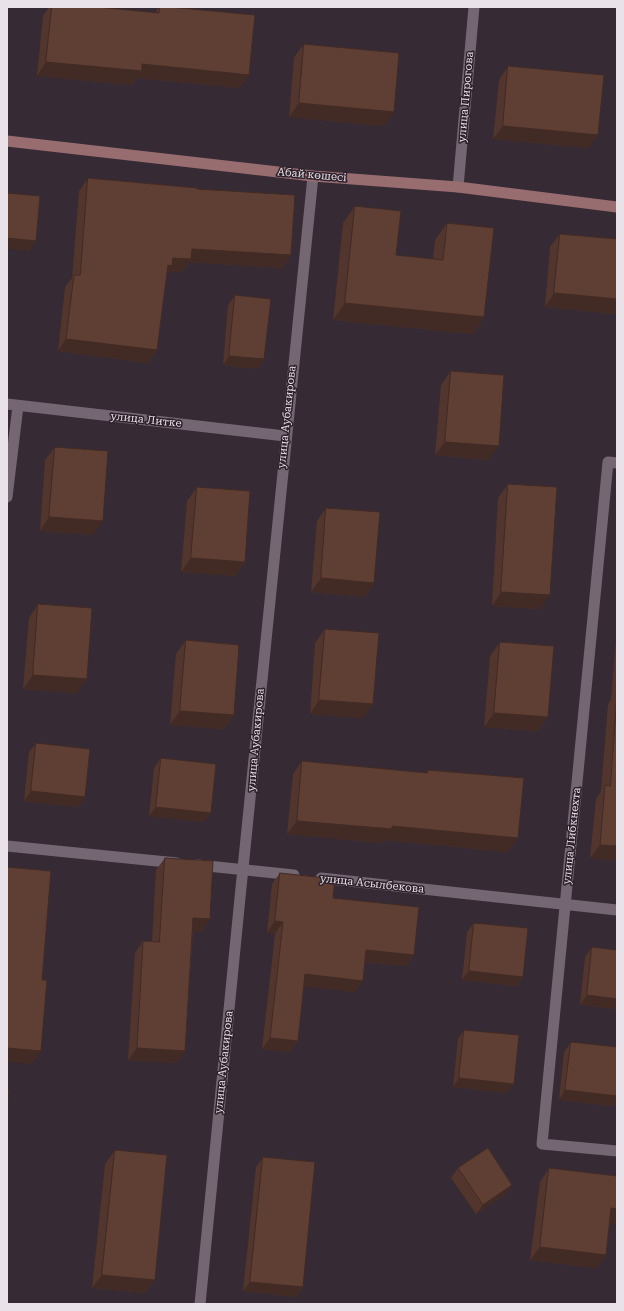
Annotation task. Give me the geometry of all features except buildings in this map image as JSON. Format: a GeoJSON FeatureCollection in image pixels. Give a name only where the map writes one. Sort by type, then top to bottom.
{"type":"FeatureCollection","features":[{"type":"Feature","properties":{"kind":"main road","name":"Абай көшесі"},"geometry":{"type":"LineString","coordinates":[[7,141],[313,176],[458,187],[617,207]]}},
{"type":"Feature","properties":{"kind":"street","name":"улица Пирогова"},"geometry":{"type":"LineString","coordinates":[[458,187],[474,7]]}},
{"type":"Feature","properties":{"kind":"street","name":"улица Аубакирова"},"geometry":{"type":"LineString","coordinates":[[200,1304],[244,870],[285,436],[313,176]]}},
{"type":"Feature","properties":{"kind":"street","name":"улица Литке"},"geometry":{"type":"LineString","coordinates":[[12,405],[285,436]]}},
{"type":"Feature","properties":{"kind":"street"},"geometry":{"type":"LineString","coordinates":[[7,497],[12,405]]}},
{"type":"Feature","properties":{"kind":"street","name":"улица Либкнехта"},"geometry":{"type":"LineString","coordinates":[[617,463],[608,462],[542,1144],[617,1151]]}},
{"type":"Feature","properties":{"kind":"street","name":"улица Асылбекова"},"geometry":{"type":"LineString","coordinates":[[7,846],[617,910]]}}]}
